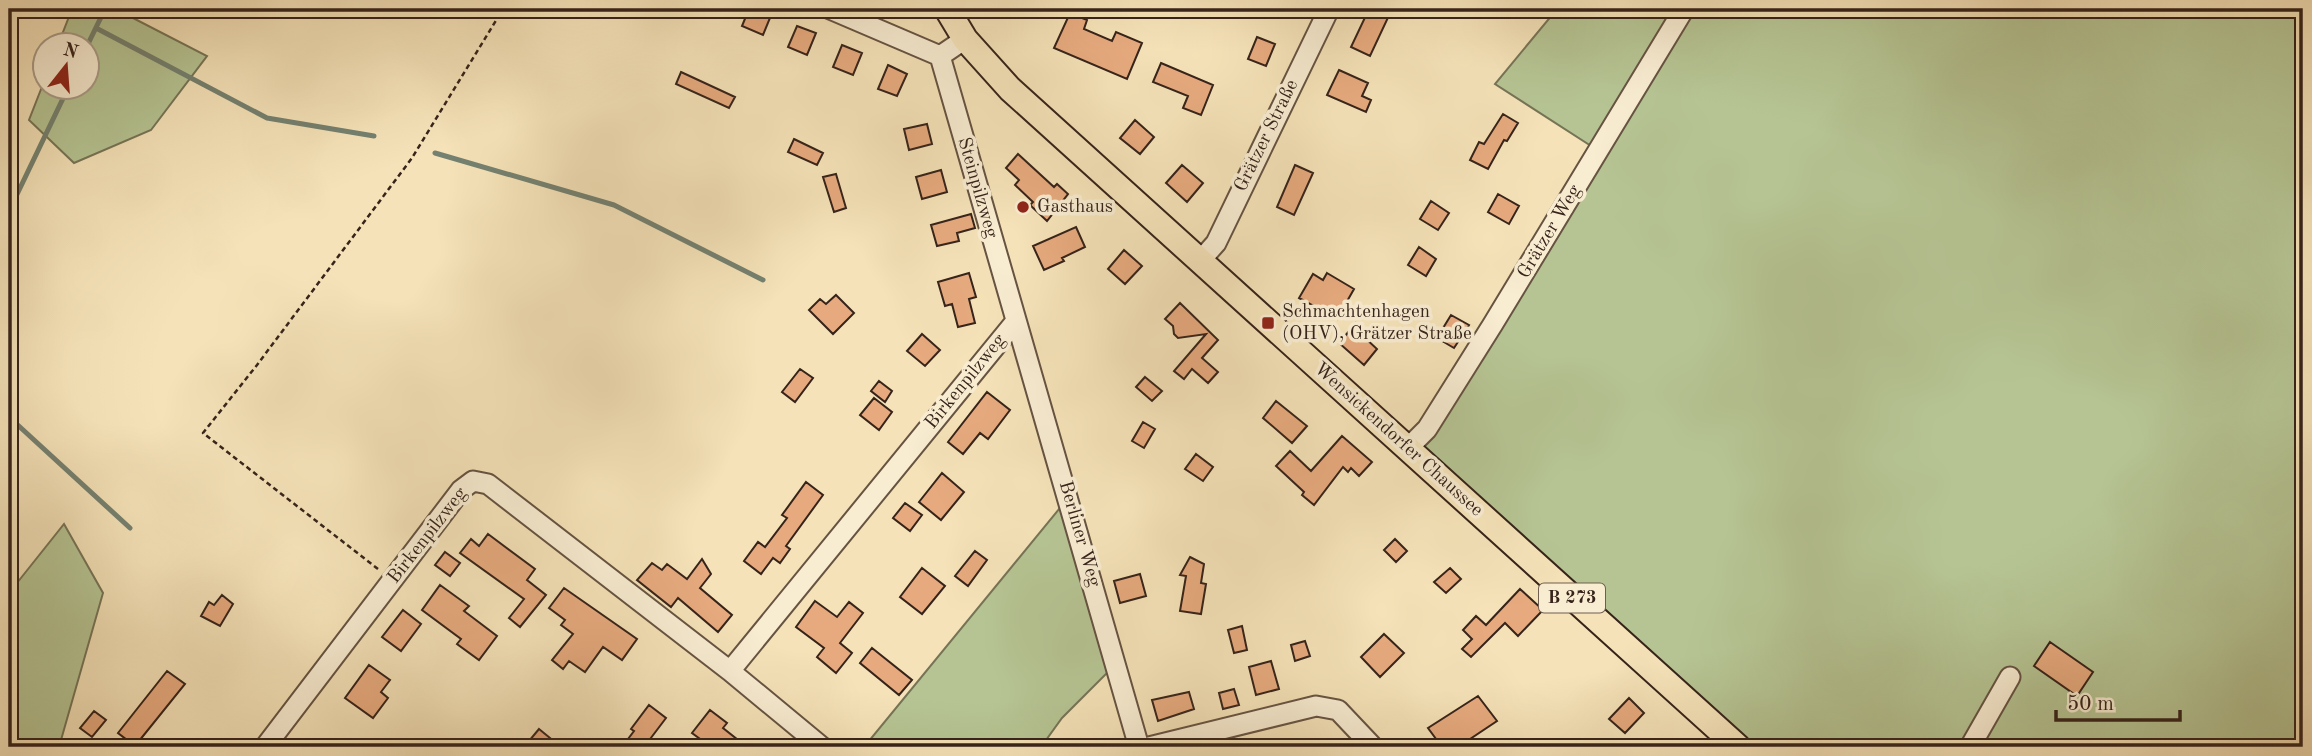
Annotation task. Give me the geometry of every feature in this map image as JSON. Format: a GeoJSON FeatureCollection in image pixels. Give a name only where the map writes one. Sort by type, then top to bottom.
{"type":"FeatureCollection","features":[{"type":"Feature","properties":{"kind":"main road","name":"Wensickendorfer Chaussee"},"geometry":{"type":"LineString","coordinates":[[947,9],[965,39],[1010,89],[1738,747]]}},
{"type":"Feature","properties":{"kind":"street"},"geometry":{"type":"LineString","coordinates":[[830,9],[940,56],[965,39]]}},
{"type":"Feature","properties":{"kind":"street","name":"Grätzer Straße"},"geometry":{"type":"LineString","coordinates":[[1200,261],[1216,243],[1329,9]]}},
{"type":"Feature","properties":{"kind":"street","name":"Grätzer Weg"},"geometry":{"type":"LineString","coordinates":[[1407,449],[1427,429],[1684,9]]}},
{"type":"Feature","properties":{"kind":"street","name":"Steinpilzweg"},"geometry":{"type":"LineString","coordinates":[[940,56],[1016,321]]}},
{"type":"Feature","properties":{"kind":"street","name":"Birkenpilzweg"},"geometry":{"type":"LineString","coordinates":[[730,671],[1016,321]]}},
{"type":"Feature","properties":{"kind":"street","name":"Berliner Weg"},"geometry":{"type":"LineString","coordinates":[[1016,321],[1139,747]]}},
{"type":"Feature","properties":{"kind":"street","name":"Birkenpilzweg"},"geometry":{"type":"LineString","coordinates":[[265,747],[461,490],[473,481],[488,484],[730,671],[822,747]]}},
{"type":"Feature","properties":{"kind":"street"},"geometry":{"type":"LineString","coordinates":[[1970,747],[2010,677]]}},
{"type":"Feature","properties":{"kind":"street"},"geometry":{"type":"LineString","coordinates":[[1149,747],[1316,706],[1338,710],[1373,747]]}},
{"type":"Feature","properties":{"kind":"path"},"geometry":{"type":"LineString","coordinates":[[392,580],[203,433],[412,158],[503,9]]}},
{"type":"Feature","properties":{"kind":"green space"},"geometry":{"type":"Polygon","coordinates":[[[72,9],[104,9],[133,18],[207,56],[151,130],[74,163],[29,120],[36,102],[102,102],[102,32],[63,32],[72,9]]]}},
{"type":"Feature","properties":{"kind":"green space"},"geometry":{"type":"Polygon","coordinates":[[[1557,9],[2303,9],[2303,747],[1744,747],[1418,453],[1605,155],[1495,84],[1557,9]]]}},
{"type":"Feature","properties":{"kind":"green space"},"geometry":{"type":"Polygon","coordinates":[[[1064,503],[1110,670],[1062,718],[1041,747],[864,747],[1064,503]]]}},
{"type":"Feature","properties":{"kind":"green space"},"geometry":{"type":"Polygon","coordinates":[[[64,524],[103,593],[59,747],[9,747],[9,593],[64,524]]]}},
{"type":"Feature","properties":{"kind":"building"},"geometry":{"type":"Polygon","coordinates":[[[749,9],[762,9],[772,13],[763,35],[742,26],[749,9]]]}},
{"type":"Feature","properties":{"kind":"building"},"geometry":{"type":"Polygon","coordinates":[[[1369,9],[1392,9],[1370,56],[1351,47],[1369,9]]]}},
{"type":"Feature","properties":{"kind":"building"},"geometry":{"type":"Polygon","coordinates":[[[1070,13],[1087,20],[1084,29],[1112,41],[1116,32],[1142,43],[1127,79],[1054,48],[1070,13]]]}},
{"type":"Feature","properties":{"kind":"building"},"geometry":{"type":"Polygon","coordinates":[[[797,26],[816,33],[807,55],[788,47],[797,26]]]}},
{"type":"Feature","properties":{"kind":"building"},"geometry":{"type":"Polygon","coordinates":[[[1257,37],[1275,44],[1266,66],[1248,59],[1257,37]]]}},
{"type":"Feature","properties":{"kind":"building"},"geometry":{"type":"Polygon","coordinates":[[[842,45],[862,53],[853,75],[833,67],[842,45]]]}},
{"type":"Feature","properties":{"kind":"building"},"geometry":{"type":"Polygon","coordinates":[[[1161,63],[1213,85],[1201,115],[1183,108],[1188,96],[1153,82],[1161,63]]]}},
{"type":"Feature","properties":{"kind":"building"},"geometry":{"type":"Polygon","coordinates":[[[888,65],[907,74],[897,96],[878,89],[888,65]]]}},
{"type":"Feature","properties":{"kind":"building"},"geometry":{"type":"Polygon","coordinates":[[[1339,70],[1368,83],[1362,96],[1371,100],[1366,112],[1327,95],[1339,70]]]}},
{"type":"Feature","properties":{"kind":"building"},"geometry":{"type":"Polygon","coordinates":[[[681,72],[735,97],[729,108],[676,84],[681,72]]]}},
{"type":"Feature","properties":{"kind":"building"},"geometry":{"type":"Polygon","coordinates":[[[1503,114],[1518,123],[1507,141],[1504,140],[1488,169],[1470,160],[1479,142],[1484,144],[1503,114]]]}},
{"type":"Feature","properties":{"kind":"building"},"geometry":{"type":"Polygon","coordinates":[[[1135,120],[1154,137],[1140,154],[1120,138],[1135,120]]]}},
{"type":"Feature","properties":{"kind":"building"},"geometry":{"type":"Polygon","coordinates":[[[927,124],[932,144],[909,150],[904,129],[927,124]]]}},
{"type":"Feature","properties":{"kind":"building"},"geometry":{"type":"Polygon","coordinates":[[[794,139],[823,153],[817,165],[788,152],[794,139]]]}},
{"type":"Feature","properties":{"kind":"building"},"geometry":{"type":"Polygon","coordinates":[[[1018,154],[1054,187],[1057,184],[1068,194],[1047,221],[1030,205],[1033,202],[1015,185],[1019,180],[1006,168],[1018,154]]]}},
{"type":"Feature","properties":{"kind":"building"},"geometry":{"type":"Polygon","coordinates":[[[1182,165],[1203,183],[1187,202],[1166,183],[1182,165]]]}},
{"type":"Feature","properties":{"kind":"building"},"geometry":{"type":"Polygon","coordinates":[[[1295,165],[1313,173],[1294,215],[1277,207],[1295,165]]]}},
{"type":"Feature","properties":{"kind":"building"},"geometry":{"type":"Polygon","coordinates":[[[941,170],[947,192],[922,199],[916,177],[941,170]]]}},
{"type":"Feature","properties":{"kind":"building"},"geometry":{"type":"Polygon","coordinates":[[[836,174],[846,208],[834,212],[823,177],[836,174]]]}},
{"type":"Feature","properties":{"kind":"building"},"geometry":{"type":"Polygon","coordinates":[[[1498,194],[1519,206],[1509,224],[1488,212],[1498,194]]]}},
{"type":"Feature","properties":{"kind":"building"},"geometry":{"type":"Polygon","coordinates":[[[1431,201],[1449,213],[1438,230],[1420,219],[1431,201]]]}},
{"type":"Feature","properties":{"kind":"building"},"geometry":{"type":"Polygon","coordinates":[[[971,214],[975,228],[957,233],[959,241],[937,246],[931,225],[971,214]]]}},
{"type":"Feature","properties":{"kind":"building"},"geometry":{"type":"Polygon","coordinates":[[[1076,227],[1085,247],[1044,270],[1033,246],[1076,227]]]}},
{"type":"Feature","properties":{"kind":"building"},"geometry":{"type":"Polygon","coordinates":[[[1419,247],[1436,259],[1426,276],[1408,265],[1419,247]]]}},
{"type":"Feature","properties":{"kind":"building"},"geometry":{"type":"Polygon","coordinates":[[[1124,250],[1142,266],[1125,284],[1108,269],[1124,250]]]}},
{"type":"Feature","properties":{"kind":"building"},"geometry":{"type":"Polygon","coordinates":[[[969,273],[976,297],[969,299],[975,323],[958,327],[952,304],[945,306],[938,282],[969,273]]]}},
{"type":"Feature","properties":{"kind":"building"},"geometry":{"type":"Polygon","coordinates":[[[1327,273],[1354,289],[1337,319],[1299,298],[1313,274],[1323,280],[1327,273]]]}},
{"type":"Feature","properties":{"kind":"building"},"geometry":{"type":"Polygon","coordinates":[[[836,295],[854,313],[833,334],[809,310],[820,299],[826,304],[836,295]]]}},
{"type":"Feature","properties":{"kind":"building"},"geometry":{"type":"Polygon","coordinates":[[[1180,303],[1218,340],[1202,358],[1218,372],[1208,383],[1192,369],[1184,379],[1174,371],[1206,334],[1178,338],[1174,334],[1173,326],[1165,319],[1180,303]]]}},
{"type":"Feature","properties":{"kind":"building"},"geometry":{"type":"Polygon","coordinates":[[[1451,315],[1469,325],[1454,348],[1437,338],[1451,315]]]}},
{"type":"Feature","properties":{"kind":"building"},"geometry":{"type":"Polygon","coordinates":[[[1356,323],[1368,333],[1364,337],[1377,349],[1364,365],[1339,343],[1356,323]]]}},
{"type":"Feature","properties":{"kind":"building"},"geometry":{"type":"Polygon","coordinates":[[[922,334],[940,350],[925,366],[907,351],[922,334]]]}},
{"type":"Feature","properties":{"kind":"building"},"geometry":{"type":"Polygon","coordinates":[[[800,369],[813,378],[795,402],[782,392],[800,369]]]}},
{"type":"Feature","properties":{"kind":"building"},"geometry":{"type":"Polygon","coordinates":[[[1145,377],[1162,391],[1152,401],[1136,387],[1145,377]]]}},
{"type":"Feature","properties":{"kind":"building"},"geometry":{"type":"Polygon","coordinates":[[[879,381],[892,391],[885,402],[871,391],[879,381]]]}},
{"type":"Feature","properties":{"kind":"building"},"geometry":{"type":"Polygon","coordinates":[[[987,392],[1010,410],[988,439],[980,433],[963,454],[948,442],[987,392]]]}},
{"type":"Feature","properties":{"kind":"building"},"geometry":{"type":"Polygon","coordinates":[[[874,398],[892,412],[879,430],[860,415],[874,398]]]}},
{"type":"Feature","properties":{"kind":"building"},"geometry":{"type":"Polygon","coordinates":[[[1276,401],[1307,426],[1292,443],[1263,418],[1276,401]]]}},
{"type":"Feature","properties":{"kind":"building"},"geometry":{"type":"Polygon","coordinates":[[[1143,422],[1155,429],[1144,448],[1132,441],[1143,422]]]}},
{"type":"Feature","properties":{"kind":"building"},"geometry":{"type":"Polygon","coordinates":[[[1342,436],[1372,462],[1359,476],[1351,468],[1348,472],[1343,467],[1314,505],[1276,466],[1290,451],[1311,471],[1342,436]]]}},
{"type":"Feature","properties":{"kind":"building"},"geometry":{"type":"Polygon","coordinates":[[[1196,454],[1213,467],[1203,481],[1185,469],[1196,454]]]}},
{"type":"Feature","properties":{"kind":"building"},"geometry":{"type":"Polygon","coordinates":[[[942,473],[964,492],[941,520],[919,502],[942,473]]]}},
{"type":"Feature","properties":{"kind":"building"},"geometry":{"type":"Polygon","coordinates":[[[806,482],[823,495],[786,546],[790,549],[780,563],[773,558],[761,574],[744,561],[758,542],[765,547],[787,518],[782,515],[806,482]]]}},
{"type":"Feature","properties":{"kind":"building"},"geometry":{"type":"Polygon","coordinates":[[[905,503],[922,515],[910,531],[893,518],[905,503]]]}},
{"type":"Feature","properties":{"kind":"building"},"geometry":{"type":"Polygon","coordinates":[[[488,534],[535,569],[527,580],[546,595],[520,627],[509,618],[524,599],[460,553],[471,539],[479,546],[488,534]]]}},
{"type":"Feature","properties":{"kind":"building"},"geometry":{"type":"Polygon","coordinates":[[[1395,539],[1407,551],[1396,562],[1384,550],[1395,539]]]}},
{"type":"Feature","properties":{"kind":"building"},"geometry":{"type":"Polygon","coordinates":[[[975,551],[987,560],[968,586],[955,576],[975,551]]]}},
{"type":"Feature","properties":{"kind":"building"},"geometry":{"type":"Polygon","coordinates":[[[445,552],[460,563],[450,576],[435,565],[445,552]]]}},
{"type":"Feature","properties":{"kind":"building"},"geometry":{"type":"Polygon","coordinates":[[[1190,557],[1204,564],[1201,583],[1206,584],[1201,614],[1180,611],[1186,576],[1180,575],[1190,557]]]}},
{"type":"Feature","properties":{"kind":"building"},"geometry":{"type":"Polygon","coordinates":[[[702,559],[711,574],[700,588],[732,615],[718,632],[678,598],[671,607],[637,580],[652,563],[662,570],[667,564],[687,579],[702,559]]]}},
{"type":"Feature","properties":{"kind":"building"},"geometry":{"type":"Polygon","coordinates":[[[922,568],[945,586],[922,614],[900,597],[922,568]]]}},
{"type":"Feature","properties":{"kind":"building"},"geometry":{"type":"Polygon","coordinates":[[[1450,568],[1461,579],[1446,593],[1434,582],[1450,568]]]}},
{"type":"Feature","properties":{"kind":"building"},"geometry":{"type":"Polygon","coordinates":[[[1140,574],[1146,596],[1120,603],[1114,581],[1140,574]]]}},
{"type":"Feature","properties":{"kind":"building"},"geometry":{"type":"Polygon","coordinates":[[[440,585],[469,606],[464,611],[497,636],[479,660],[457,644],[461,639],[422,610],[440,585]]]}},
{"type":"Feature","properties":{"kind":"building"},"geometry":{"type":"Polygon","coordinates":[[[564,588],[637,639],[622,660],[603,647],[585,672],[569,661],[563,669],[552,660],[573,634],[561,625],[565,620],[549,608],[564,588]]]}},
{"type":"Feature","properties":{"kind":"building"},"geometry":{"type":"Polygon","coordinates":[[[1520,589],[1543,610],[1518,636],[1505,623],[1471,657],[1462,649],[1472,639],[1463,630],[1476,616],[1486,625],[1520,589]]]}},
{"type":"Feature","properties":{"kind":"building"},"geometry":{"type":"Polygon","coordinates":[[[222,595],[233,604],[220,626],[201,616],[209,602],[214,605],[222,595]]]}},
{"type":"Feature","properties":{"kind":"building"},"geometry":{"type":"Polygon","coordinates":[[[815,601],[837,617],[849,602],[863,613],[840,643],[852,653],[836,673],[817,657],[824,648],[796,627],[815,601]]]}},
{"type":"Feature","properties":{"kind":"building"},"geometry":{"type":"Polygon","coordinates":[[[403,610],[421,624],[401,651],[382,637],[403,610]]]}},
{"type":"Feature","properties":{"kind":"building"},"geometry":{"type":"Polygon","coordinates":[[[1242,626],[1247,650],[1234,653],[1228,630],[1242,626]]]}},
{"type":"Feature","properties":{"kind":"building"},"geometry":{"type":"Polygon","coordinates":[[[1384,634],[1404,653],[1380,677],[1361,657],[1384,634]]]}},
{"type":"Feature","properties":{"kind":"building"},"geometry":{"type":"Polygon","coordinates":[[[1305,641],[1310,656],[1295,661],[1291,645],[1305,641]]]}},
{"type":"Feature","properties":{"kind":"building"},"geometry":{"type":"Polygon","coordinates":[[[2050,642],[2093,672],[2077,696],[2034,666],[2050,642]]]}},
{"type":"Feature","properties":{"kind":"building"},"geometry":{"type":"Polygon","coordinates":[[[872,648],[912,680],[899,695],[860,663],[872,648]]]}},
{"type":"Feature","properties":{"kind":"building"},"geometry":{"type":"Polygon","coordinates":[[[1271,661],[1279,689],[1256,695],[1249,667],[1271,661]]]}},
{"type":"Feature","properties":{"kind":"building"},"geometry":{"type":"Polygon","coordinates":[[[369,665],[390,680],[381,692],[388,698],[373,718],[345,698],[369,665]]]}},
{"type":"Feature","properties":{"kind":"building"},"geometry":{"type":"Polygon","coordinates":[[[167,671],[185,684],[135,746],[118,733],[167,671]]]}},
{"type":"Feature","properties":{"kind":"building"},"geometry":{"type":"Polygon","coordinates":[[[1234,689],[1239,705],[1223,709],[1219,693],[1234,689]]]}},
{"type":"Feature","properties":{"kind":"building"},"geometry":{"type":"Polygon","coordinates":[[[1189,692],[1194,709],[1158,721],[1152,700],[1189,692]]]}},
{"type":"Feature","properties":{"kind":"building"},"geometry":{"type":"Polygon","coordinates":[[[1478,696],[1497,721],[1458,747],[1442,747],[1428,728],[1478,696]]]}},
{"type":"Feature","properties":{"kind":"building"},"geometry":{"type":"Polygon","coordinates":[[[1629,698],[1644,713],[1625,733],[1609,719],[1629,698]]]}},
{"type":"Feature","properties":{"kind":"building"},"geometry":{"type":"Polygon","coordinates":[[[649,705],[666,718],[644,747],[622,747],[634,731],[631,729],[649,705]]]}},
{"type":"Feature","properties":{"kind":"building"},"geometry":{"type":"Polygon","coordinates":[[[710,710],[727,723],[723,728],[747,747],[711,747],[692,733],[710,710]]]}},
{"type":"Feature","properties":{"kind":"building"},"geometry":{"type":"Polygon","coordinates":[[[94,711],[106,720],[92,737],[80,728],[94,711]]]}},
{"type":"Feature","properties":{"kind":"building"},"geometry":{"type":"Polygon","coordinates":[[[539,729],[561,747],[524,747],[539,729]]]}},
{"type":"Feature","properties":{"kind":"waterway"},"geometry":{"type":"LineString","coordinates":[[94,32],[105,9]]}},
{"type":"Feature","properties":{"kind":"waterway"},"geometry":{"type":"LineString","coordinates":[[96,28],[267,118],[374,136]]}},
{"type":"Feature","properties":{"kind":"waterway"},"geometry":{"type":"LineString","coordinates":[[9,211],[61,102]]}},
{"type":"Feature","properties":{"kind":"waterway"},"geometry":{"type":"LineString","coordinates":[[435,153],[614,205],[763,280]]}},
{"type":"Feature","properties":{"kind":"waterway"},"geometry":{"type":"LineString","coordinates":[[9,417],[130,528]]}},
{"type":"Feature","properties":{"kind":"place","name":"Gasthaus"},"geometry":{"type":"Point","coordinates":[1023,207]}},
{"type":"Feature","properties":{"kind":"place","name":"Schmachtenhagen (OHV), Grätzer Straße"},"geometry":{"type":"Point","coordinates":[1268,323]}}]}
